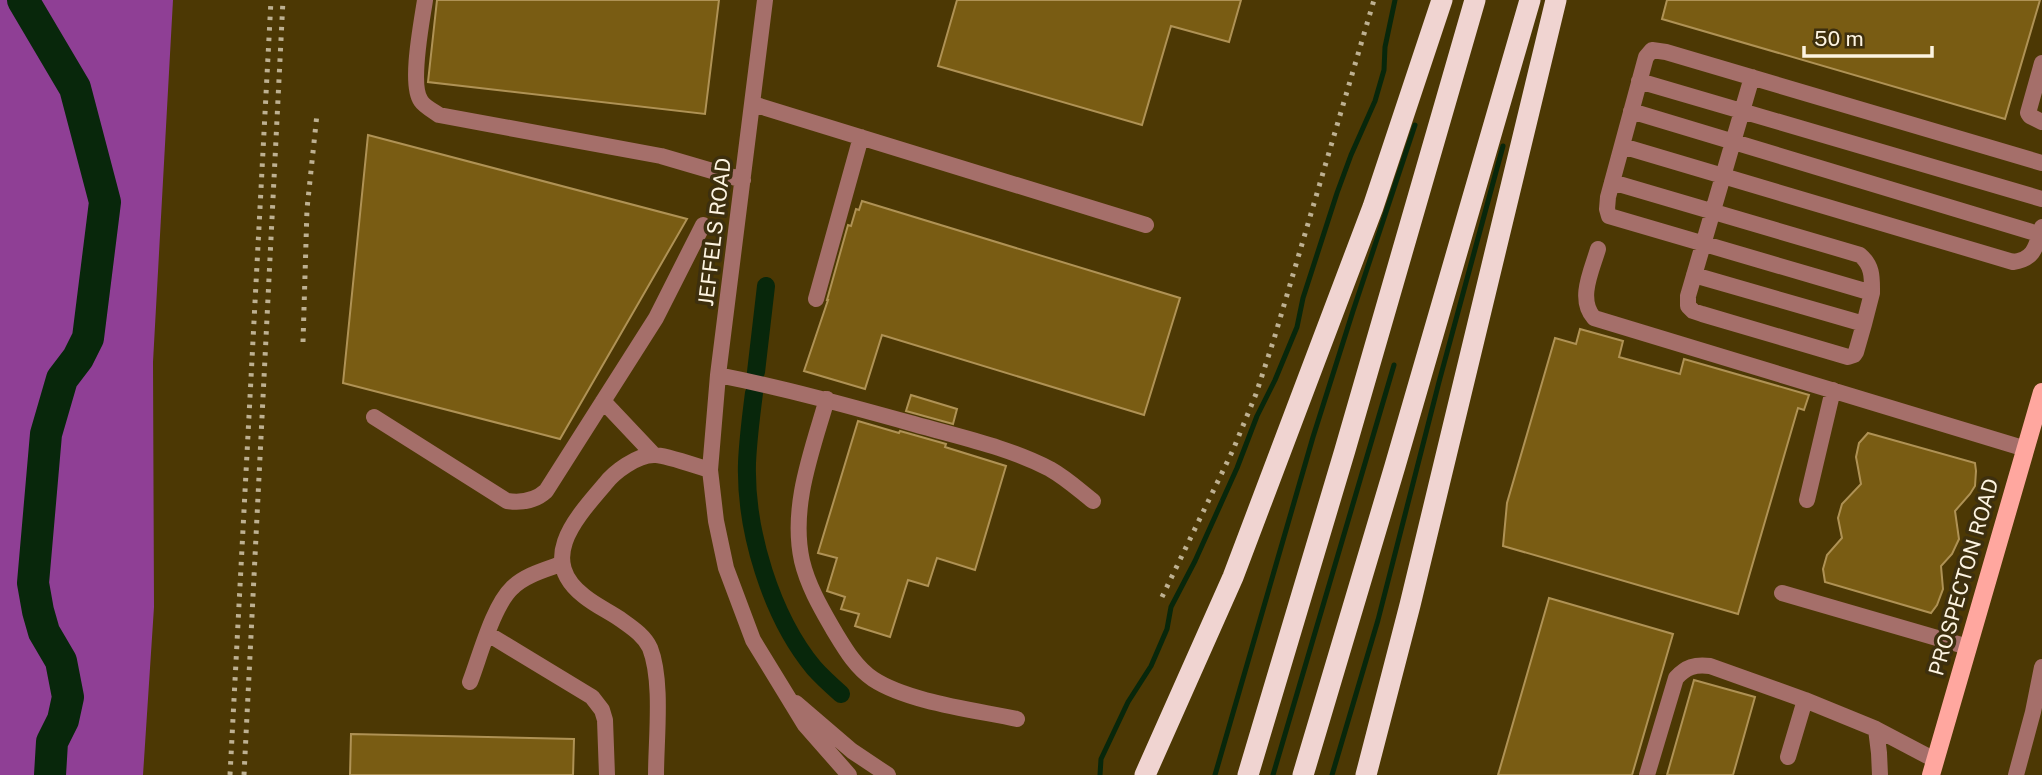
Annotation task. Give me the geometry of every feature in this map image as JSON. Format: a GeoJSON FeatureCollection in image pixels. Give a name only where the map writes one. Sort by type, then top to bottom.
{"type":"FeatureCollection","features":[{"type":"Feature","properties":{"kind":"highway"},"geometry":{"type":"LineString","coordinates":[[1144,775],[1233,577],[1373,207],[1442,0]]}},
{"type":"Feature","properties":{"kind":"highway"},"geometry":{"type":"LineString","coordinates":[[1248,775],[1475,0]]}},
{"type":"Feature","properties":{"kind":"highway"},"geometry":{"type":"LineString","coordinates":[[1303,775],[1530,0]]}},
{"type":"Feature","properties":{"kind":"highway"},"geometry":{"type":"LineString","coordinates":[[1366,775],[1417,578],[1556,0]]}},
{"type":"Feature","properties":{"kind":"main road","name":"PROSPECTON ROAD"},"geometry":{"type":"LineString","coordinates":[[1933,768],[2042,393]]}},
{"type":"Feature","properties":{"kind":"street"},"geometry":{"type":"LineString","coordinates":[[425,0],[416,87],[421,101],[439,115],[661,156],[743,180]]}},
{"type":"Feature","properties":{"kind":"street","name":"JEFFELS ROAD"},"geometry":{"type":"LineString","coordinates":[[765,0],[718,374],[710,470],[716,522],[726,568],[753,640],[805,725],[849,775]]}},
{"type":"Feature","properties":{"kind":"street"},"geometry":{"type":"LineString","coordinates":[[1872,293],[1609,216],[1606,209],[1612,182],[1639,80],[1646,57],[1652,50],[2042,163]]}},
{"type":"Feature","properties":{"kind":"street"},"geometry":{"type":"LineString","coordinates":[[2042,63],[2028,113],[2042,122]]}},
{"type":"Feature","properties":{"kind":"street"},"geometry":{"type":"LineString","coordinates":[[1612,182],[1711,212],[1860,255],[1868,263],[1872,273],[1872,293],[1854,355],[1847,357],[1819,349],[1693,311],[1688,306],[1688,296],[1711,212],[1752,77]]}},
{"type":"Feature","properties":{"kind":"street"},"geometry":{"type":"LineString","coordinates":[[1639,80],[2042,198]]}},
{"type":"Feature","properties":{"kind":"street"},"geometry":{"type":"LineString","coordinates":[[753,104],[1146,225]]}},
{"type":"Feature","properties":{"kind":"street"},"geometry":{"type":"LineString","coordinates":[[1622,146],[2013,262],[2023,261],[2030,256],[2036,249],[2041,232],[1631,111]]}},
{"type":"Feature","properties":{"kind":"street"},"geometry":{"type":"LineString","coordinates":[[816,299],[861,137]]}},
{"type":"Feature","properties":{"kind":"street"},"geometry":{"type":"LineString","coordinates":[[374,417],[506,501],[518,503],[540,497],[656,318],[703,225]]}},
{"type":"Feature","properties":{"kind":"street"},"geometry":{"type":"LineString","coordinates":[[1598,249],[1585,298],[1589,313],[1594,318],[2026,449]]}},
{"type":"Feature","properties":{"kind":"street"},"geometry":{"type":"LineString","coordinates":[[1695,275],[1864,324]]}},
{"type":"Feature","properties":{"kind":"street"},"geometry":{"type":"LineString","coordinates":[[718,374],[827,399],[988,445],[1052,470],[1093,501]]}},
{"type":"Feature","properties":{"kind":"street"},"geometry":{"type":"LineString","coordinates":[[1807,500],[1833,390]]}},
{"type":"Feature","properties":{"kind":"street"},"geometry":{"type":"LineString","coordinates":[[827,399],[803,483],[798,522],[802,561],[817,601],[856,664],[873,679],[925,699],[1017,719]]}},
{"type":"Feature","properties":{"kind":"street"},"geometry":{"type":"LineString","coordinates":[[603,401],[654,454],[710,470]]}},
{"type":"Feature","properties":{"kind":"street"},"geometry":{"type":"LineString","coordinates":[[654,454],[635,461],[612,475],[605,483],[567,537],[562,549],[561,564],[577,590],[637,631],[649,646],[655,666],[657,688],[656,775]]}},
{"type":"Feature","properties":{"kind":"street"},"geometry":{"type":"LineString","coordinates":[[470,682],[498,607],[512,588],[528,577],[561,564]]}},
{"type":"Feature","properties":{"kind":"street"},"geometry":{"type":"LineString","coordinates":[[1782,593],[1968,647]]}},
{"type":"Feature","properties":{"kind":"street"},"geometry":{"type":"LineString","coordinates":[[488,634],[592,697],[602,710],[605,720],[607,775]]}},
{"type":"Feature","properties":{"kind":"street"},"geometry":{"type":"LineString","coordinates":[[1647,775],[1676,678],[1683,670],[1692,666],[1710,666],[1805,700],[1875,729],[1933,768]]}},
{"type":"Feature","properties":{"kind":"street"},"geometry":{"type":"LineString","coordinates":[[2016,775],[2042,667]]}},
{"type":"Feature","properties":{"kind":"street"},"geometry":{"type":"LineString","coordinates":[[791,700],[852,751],[888,775]]}},
{"type":"Feature","properties":{"kind":"street"},"geometry":{"type":"LineString","coordinates":[[1788,757],[1805,700]]}},
{"type":"Feature","properties":{"kind":"street"},"geometry":{"type":"LineString","coordinates":[[1875,729],[1880,775]]}},
{"type":"Feature","properties":{"kind":"shaded area"},"geometry":{"type":"Polygon","coordinates":[[[0,0],[173,0],[153,362],[154,607],[143,775],[0,775],[0,0]]]}},
{"type":"Feature","properties":{"kind":"building"},"geometry":{"type":"Polygon","coordinates":[[[437,0],[719,0],[705,114],[428,82],[437,0]]]}},
{"type":"Feature","properties":{"kind":"building"},"geometry":{"type":"Polygon","coordinates":[[[957,0],[1241,0],[1229,42],[1171,26],[1142,125],[938,66],[957,0]]]}},
{"type":"Feature","properties":{"kind":"building"},"geometry":{"type":"Polygon","coordinates":[[[1667,0],[2040,0],[2005,119],[1662,19],[1667,0]]]}},
{"type":"Feature","properties":{"kind":"building"},"geometry":{"type":"Polygon","coordinates":[[[368,135],[687,219],[560,439],[343,383],[368,135]]]}},
{"type":"Feature","properties":{"kind":"building"},"geometry":{"type":"Polygon","coordinates":[[[862,201],[1180,298],[1144,415],[882,335],[865,389],[804,371],[828,300],[848,225],[851,226],[856,209],[859,210],[862,201]]]}},
{"type":"Feature","properties":{"kind":"building"},"geometry":{"type":"Polygon","coordinates":[[[1580,329],[1623,341],[1619,357],[1680,374],[1684,359],[1809,395],[1804,410],[1798,408],[1738,614],[1503,546],[1507,503],[1555,338],[1576,344],[1580,329]]]}},
{"type":"Feature","properties":{"kind":"building"},"geometry":{"type":"Polygon","coordinates":[[[911,395],[957,409],[953,424],[906,411],[911,395]]]}},
{"type":"Feature","properties":{"kind":"building"},"geometry":{"type":"Polygon","coordinates":[[[858,421],[946,444],[945,447],[1006,466],[975,570],[937,558],[928,586],[908,580],[890,637],[855,626],[859,614],[841,609],[845,597],[827,591],[837,558],[818,553],[858,421]]]}},
{"type":"Feature","properties":{"kind":"building"},"geometry":{"type":"Polygon","coordinates":[[[1868,433],[1975,463],[1975,486],[1955,511],[1959,539],[1952,554],[1941,566],[1943,589],[1931,613],[1825,582],[1823,569],[1827,555],[1842,538],[1838,518],[1842,504],[1861,484],[1856,457],[1859,443],[1868,433]]]}},
{"type":"Feature","properties":{"kind":"building"},"geometry":{"type":"Polygon","coordinates":[[[1549,598],[1673,634],[1632,775],[1498,775],[1549,598]]]}},
{"type":"Feature","properties":{"kind":"building"},"geometry":{"type":"Polygon","coordinates":[[[1694,680],[1755,697],[1733,775],[1667,775],[1694,680]]]}},
{"type":"Feature","properties":{"kind":"building"},"geometry":{"type":"Polygon","coordinates":[[[351,734],[574,739],[573,775],[350,775],[351,734]]]}},
{"type":"Feature","properties":{"kind":"waterway"},"geometry":{"type":"LineString","coordinates":[[23,0],[75,88],[105,202],[88,338],[78,358],[62,379],[46,434],[33,583],[44,632],[61,661],[68,697],[63,720],[52,742],[50,775]]}},
{"type":"Feature","properties":{"kind":"waterway"},"geometry":{"type":"LineString","coordinates":[[1100,775],[1101,759],[1128,702],[1151,666],[1167,629],[1171,607],[1237,468],[1297,327],[1303,298],[1337,193],[1375,101],[1384,70],[1385,47],[1395,0]]}},
{"type":"Feature","properties":{"kind":"waterway"},"geometry":{"type":"LineString","coordinates":[[1215,775],[1313,437],[1415,125]]}},
{"type":"Feature","properties":{"kind":"waterway"},"geometry":{"type":"LineString","coordinates":[[1332,775],[1378,620],[1503,146]]}},
{"type":"Feature","properties":{"kind":"waterway"},"geometry":{"type":"LineString","coordinates":[[756,372],[766,286]]}},
{"type":"Feature","properties":{"kind":"waterway"},"geometry":{"type":"LineString","coordinates":[[1273,775],[1394,365]]}},
{"type":"Feature","properties":{"kind":"waterway"},"geometry":{"type":"LineString","coordinates":[[754,393],[747,454],[748,489],[756,544],[773,598],[785,623],[814,668],[841,694]]}},
{"type":"Feature","properties":{"kind":"railway"},"geometry":{"type":"LineString","coordinates":[[230,775],[271,0]]}},
{"type":"Feature","properties":{"kind":"railway"},"geometry":{"type":"LineString","coordinates":[[244,775],[283,0]]}},
{"type":"Feature","properties":{"kind":"railway"},"geometry":{"type":"LineString","coordinates":[[1162,597],[1233,450],[1256,394],[1374,0]]}},
{"type":"Feature","properties":{"kind":"railway"},"geometry":{"type":"LineString","coordinates":[[303,342],[307,209],[317,114]]}}]}
